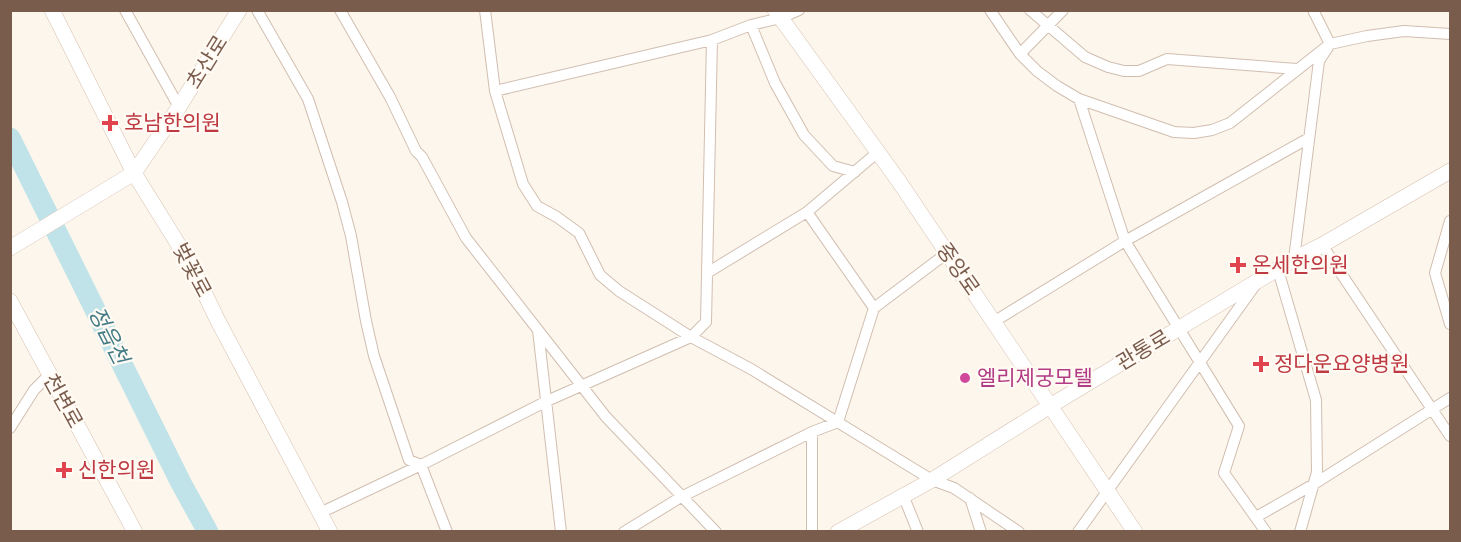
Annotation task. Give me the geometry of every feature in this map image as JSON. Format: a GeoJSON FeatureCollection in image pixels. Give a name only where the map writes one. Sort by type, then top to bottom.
{"type":"FeatureCollection","features":[{"type":"Feature","properties":{"kind":"street","name":"벚꽃로"},"geometry":{"type":"LineString","coordinates":[[52,10],[134,173],[191,265],[218,321],[330,531]]}},
{"type":"Feature","properties":{"kind":"street"},"geometry":{"type":"LineString","coordinates":[[125,10],[179,107]]}},
{"type":"Feature","properties":{"kind":"street","name":"초산로"},"geometry":{"type":"LineString","coordinates":[[134,173],[179,107],[239,10]]}},
{"type":"Feature","properties":{"kind":"street"},"geometry":{"type":"LineString","coordinates":[[257,10],[308,99],[342,202],[351,237],[374,356],[409,460],[421,465],[447,531]]}},
{"type":"Feature","properties":{"kind":"street"},"geometry":{"type":"LineString","coordinates":[[340,10],[466,238],[606,417],[716,531]]}},
{"type":"Feature","properties":{"kind":"street"},"geometry":{"type":"LineString","coordinates":[[485,10],[495,91],[523,184],[537,206],[579,233],[600,275],[619,291],[691,337],[751,369],[932,480],[970,498],[1019,531]]}},
{"type":"Feature","properties":{"kind":"street"},"geometry":{"type":"LineString","coordinates":[[495,91],[712,40],[778,14],[800,10]]}},
{"type":"Feature","properties":{"kind":"street"},"geometry":{"type":"LineString","coordinates":[[990,10],[1020,54],[1057,86],[1079,99],[1174,132],[1194,133],[1212,130],[1230,123],[1330,44],[1404,31],[1450,33]]}},
{"type":"Feature","properties":{"kind":"street"},"geometry":{"type":"LineString","coordinates":[[1030,10],[1085,57],[1108,67],[1125,71],[1139,71],[1167,59],[1297,69]]}},
{"type":"Feature","properties":{"kind":"street"},"geometry":{"type":"LineString","coordinates":[[1020,54],[1063,10]]}},
{"type":"Feature","properties":{"kind":"street"},"geometry":{"type":"LineString","coordinates":[[1313,10],[1330,44]]}},
{"type":"Feature","properties":{"kind":"street","name":"중앙로"},"geometry":{"type":"LineString","coordinates":[[778,14],[878,152],[995,321],[1135,531]]}},
{"type":"Feature","properties":{"kind":"street"},"geometry":{"type":"LineString","coordinates":[[751,25],[775,83],[804,135],[833,166],[855,172]]}},
{"type":"Feature","properties":{"kind":"street"},"geometry":{"type":"LineString","coordinates":[[320,513],[547,401],[691,337],[706,322],[712,40]]}},
{"type":"Feature","properties":{"kind":"street"},"geometry":{"type":"LineString","coordinates":[[1294,259],[1319,61],[1330,44]]}},
{"type":"Feature","properties":{"kind":"street"},"geometry":{"type":"LineString","coordinates":[[1079,99],[1125,241],[1239,426],[1224,473],[1266,531]]}},
{"type":"Feature","properties":{"kind":"street"},"geometry":{"type":"LineString","coordinates":[[995,321],[1125,241],[1309,138]]}},
{"type":"Feature","properties":{"kind":"street"},"geometry":{"type":"LineString","coordinates":[[707,273],[807,212],[878,152]]}},
{"type":"Feature","properties":{"kind":"street","name":"관통로"},"geometry":{"type":"LineString","coordinates":[[837,531],[932,480],[1294,259],[1450,171]]}},
{"type":"Feature","properties":{"kind":"street"},"geometry":{"type":"LineString","coordinates":[[10,248],[134,173]]}},
{"type":"Feature","properties":{"kind":"street"},"geometry":{"type":"LineString","coordinates":[[807,212],[874,308]]}},
{"type":"Feature","properties":{"kind":"street"},"geometry":{"type":"LineString","coordinates":[[1450,221],[1435,273],[1450,324]]}},
{"type":"Feature","properties":{"kind":"street"},"geometry":{"type":"LineString","coordinates":[[1322,245],[1450,436]]}},
{"type":"Feature","properties":{"kind":"street"},"geometry":{"type":"LineString","coordinates":[[838,422],[874,308],[947,253]]}},
{"type":"Feature","properties":{"kind":"street"},"geometry":{"type":"LineString","coordinates":[[1278,270],[1316,400],[1317,472],[1300,531]]}},
{"type":"Feature","properties":{"kind":"street"},"geometry":{"type":"LineString","coordinates":[[1078,531],[1258,282]]}},
{"type":"Feature","properties":{"kind":"street","name":"천변로"},"geometry":{"type":"LineString","coordinates":[[10,301],[135,531]]}},
{"type":"Feature","properties":{"kind":"street"},"geometry":{"type":"LineString","coordinates":[[538,330],[561,531]]}},
{"type":"Feature","properties":{"kind":"street"},"geometry":{"type":"LineString","coordinates":[[10,428],[34,390],[49,375]]}},
{"type":"Feature","properties":{"kind":"street"},"geometry":{"type":"LineString","coordinates":[[1256,517],[1314,484],[1450,398]]}},
{"type":"Feature","properties":{"kind":"street"},"geometry":{"type":"LineString","coordinates":[[624,531],[681,497],[812,432],[838,422]]}},
{"type":"Feature","properties":{"kind":"street"},"geometry":{"type":"LineString","coordinates":[[812,432],[812,531]]}},
{"type":"Feature","properties":{"kind":"street"},"geometry":{"type":"LineString","coordinates":[[903,495],[918,531]]}},
{"type":"Feature","properties":{"kind":"street"},"geometry":{"type":"LineString","coordinates":[[970,498],[981,531]]}},
{"type":"Feature","properties":{"kind":"waterway","name":"정읍천"},"geometry":{"type":"LineString","coordinates":[[10,138],[181,483],[208,532]]}},
{"type":"Feature","properties":{"kind":"place","name":"호남한의원"},"geometry":{"type":"Point","coordinates":[110,123]}},
{"type":"Feature","properties":{"kind":"place","name":"온세한의원"},"geometry":{"type":"Point","coordinates":[1238,265]}},
{"type":"Feature","properties":{"kind":"place","name":"정다운요양병원"},"geometry":{"type":"Point","coordinates":[1261,364]}},
{"type":"Feature","properties":{"kind":"place","name":"엘리제궁모텔"},"geometry":{"type":"Point","coordinates":[965,378]}},
{"type":"Feature","properties":{"kind":"place","name":"신한의원"},"geometry":{"type":"Point","coordinates":[64,470]}}]}
